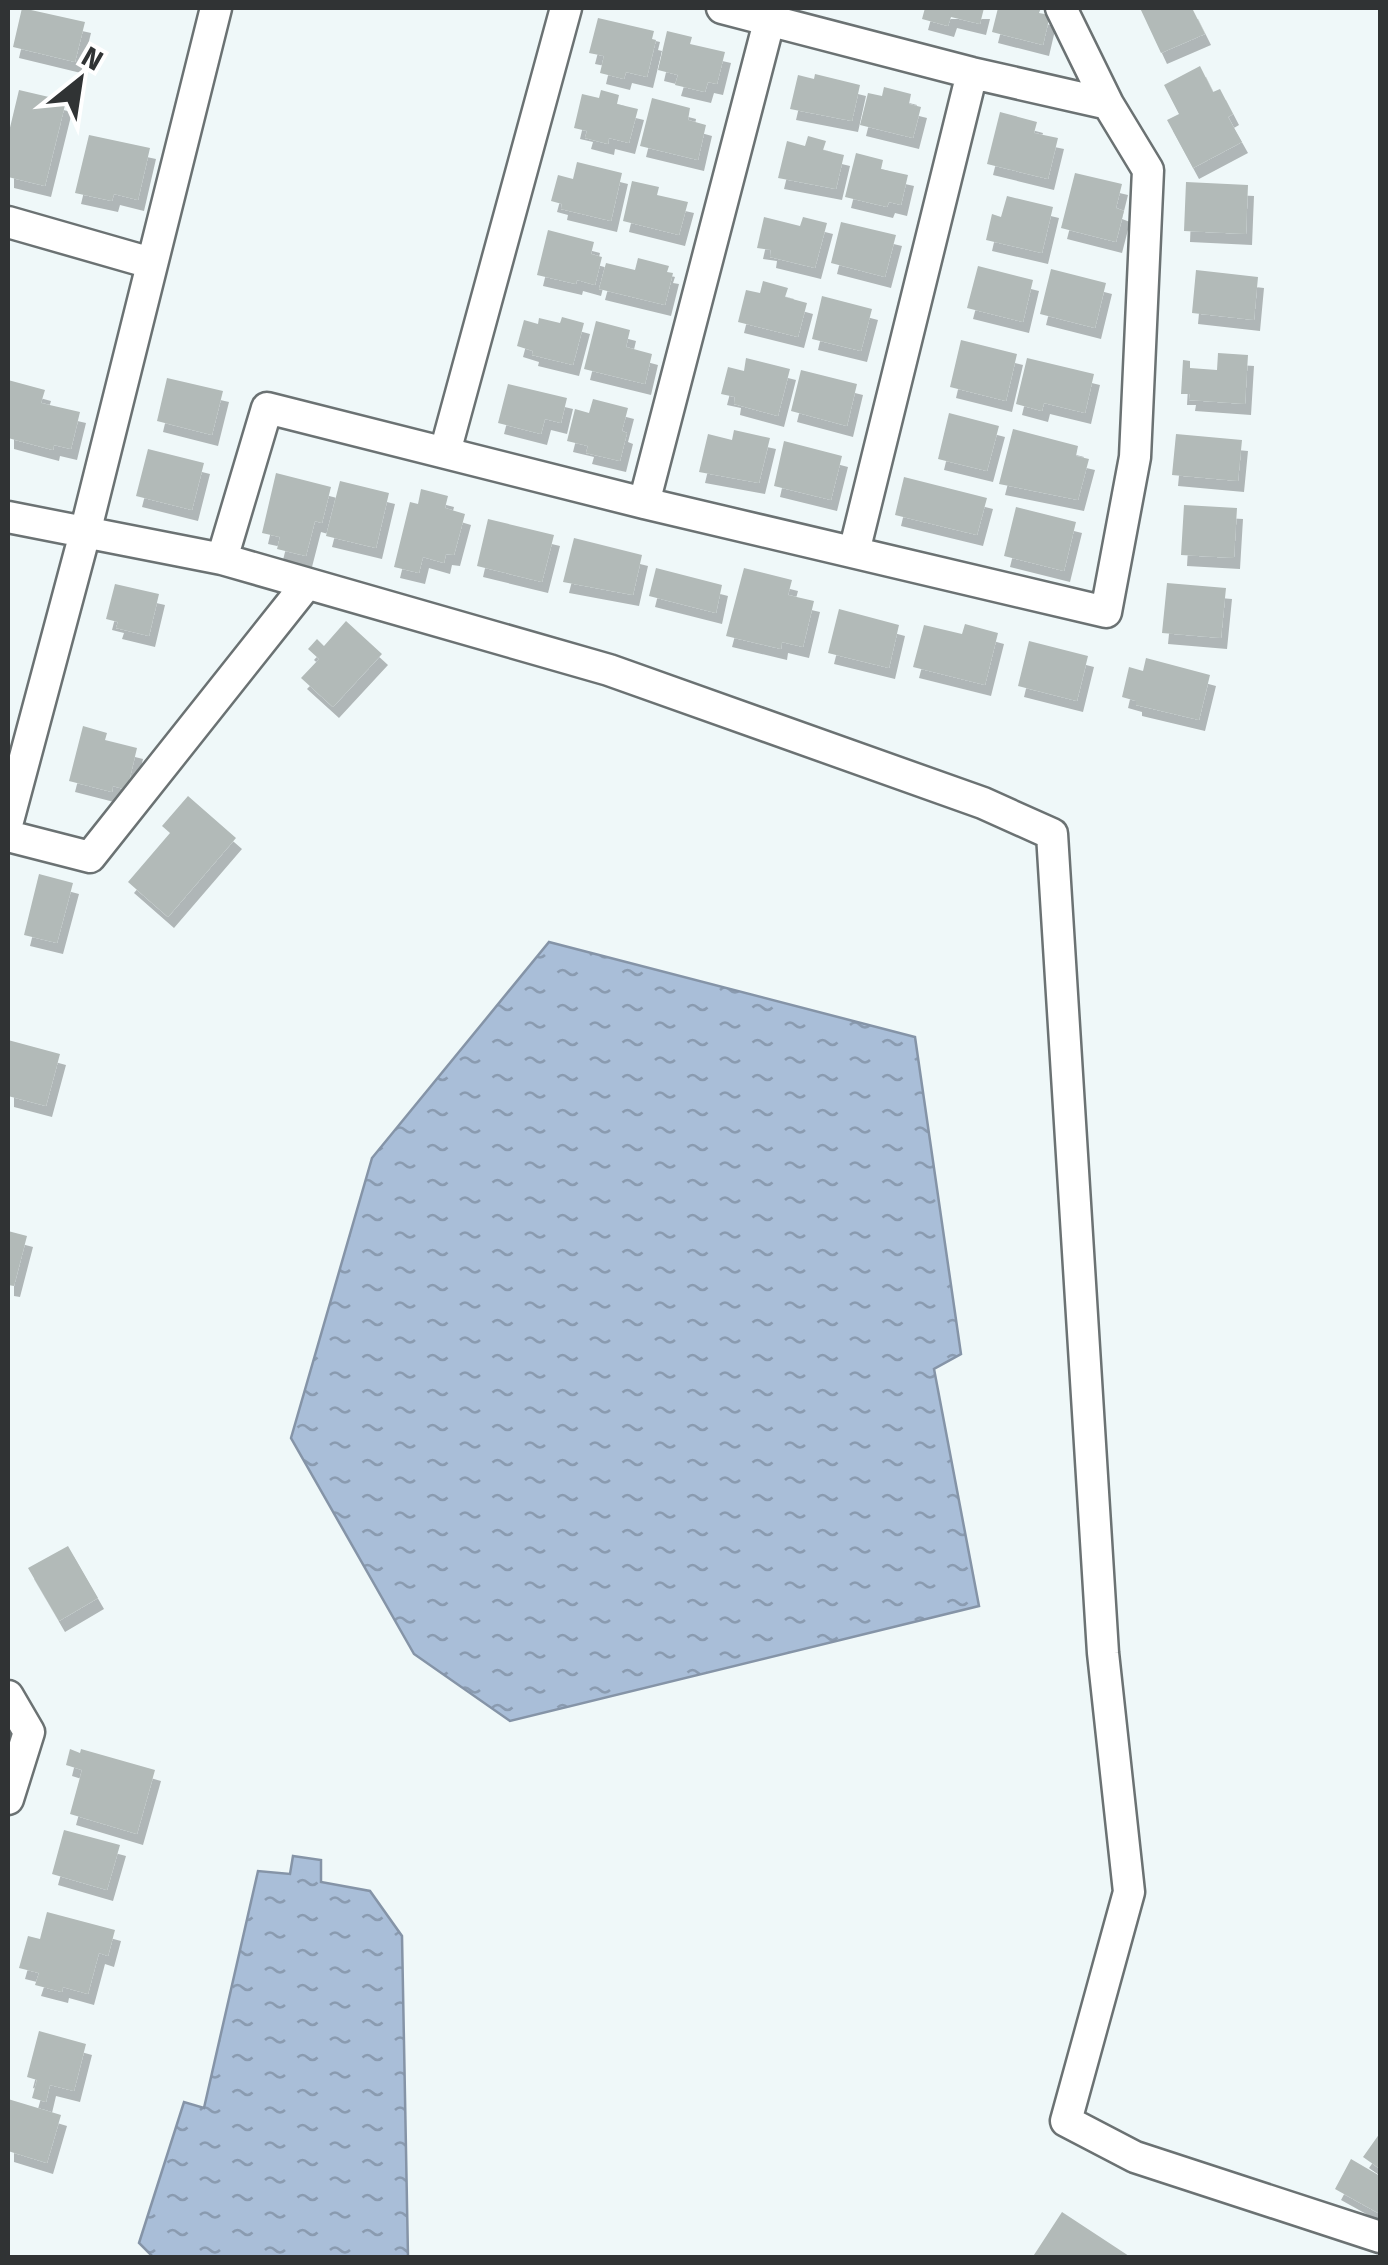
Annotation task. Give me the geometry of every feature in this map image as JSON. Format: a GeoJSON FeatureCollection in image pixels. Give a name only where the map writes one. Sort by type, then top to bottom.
{"type":"FeatureCollection","features":[{"type":"Feature","properties":{"kind":"street"},"geometry":{"type":"LineString","coordinates":[[8,821],[216,8]]}},
{"type":"Feature","properties":{"kind":"street"},"geometry":{"type":"LineString","coordinates":[[445,452],[566,8]]}},
{"type":"Feature","properties":{"kind":"street"},"geometry":{"type":"LineString","coordinates":[[722,8],[972,74],[1108,104]]}},
{"type":"Feature","properties":{"kind":"street"},"geometry":{"type":"LineString","coordinates":[[222,559],[266,408],[644,503],[1106,612],[1134,456],[1148,170],[1108,104],[1061,8]]}},
{"type":"Feature","properties":{"kind":"street"},"geometry":{"type":"LineString","coordinates":[[644,503],[770,18]]}},
{"type":"Feature","properties":{"kind":"street"},"geometry":{"type":"LineString","coordinates":[[854,552],[972,74]]}},
{"type":"Feature","properties":{"kind":"street"},"geometry":{"type":"LineString","coordinates":[[8,222],[151,262]]}},
{"type":"Feature","properties":{"kind":"street"},"geometry":{"type":"LineString","coordinates":[[8,517],[222,559],[610,670],[984,803],[1052,834],[1103,1653],[1129,1892],[1066,2122],[1135,2156],[1380,2236]]}},
{"type":"Feature","properties":{"kind":"street"},"geometry":{"type":"LineString","coordinates":[[8,836],[90,858],[306,585]]}},
{"type":"Feature","properties":{"kind":"street"},"geometry":{"type":"LineString","coordinates":[[8,1696],[29,1732],[8,1799]]}},
{"type":"Feature","properties":{"kind":"water"},"geometry":{"type":"Polygon","coordinates":[[[549,942],[915,1037],[961,1354],[934,1369],[979,1606],[510,1721],[414,1654],[291,1438],[372,1158],[549,942]]]}},
{"type":"Feature","properties":{"kind":"water"},"geometry":{"type":"Polygon","coordinates":[[[293,1856],[321,1860],[321,1882],[370,1891],[402,1936],[408,2257],[153,2257],[139,2243],[184,2102],[204,2108],[258,1871],[290,1874],[293,1856]]]}},
{"type":"Feature","properties":{"kind":"building"},"geometry":{"type":"Polygon","coordinates":[[[22,8],[85,22],[75,62],[13,47],[22,8]]]}},
{"type":"Feature","properties":{"kind":"building"},"geometry":{"type":"Polygon","coordinates":[[[925,8],[984,8],[980,24],[951,17],[948,26],[922,19],[925,8]]]}},
{"type":"Feature","properties":{"kind":"building"},"geometry":{"type":"Polygon","coordinates":[[[998,8],[1041,8],[1039,13],[1050,15],[1043,45],[992,32],[998,8]]]}},
{"type":"Feature","properties":{"kind":"building"},"geometry":{"type":"Polygon","coordinates":[[[1140,8],[1192,8],[1205,34],[1161,53],[1140,8]]]}},
{"type":"Feature","properties":{"kind":"building"},"geometry":{"type":"Polygon","coordinates":[[[598,18],[654,31],[652,39],[656,40],[647,77],[626,72],[624,79],[600,73],[604,56],[589,53],[598,18]]]}},
{"type":"Feature","properties":{"kind":"building"},"geometry":{"type":"Polygon","coordinates":[[[667,31],[692,37],[690,44],[725,52],[717,84],[708,82],[705,92],[675,85],[678,75],[658,70],[667,31]]]}},
{"type":"Feature","properties":{"kind":"building"},"geometry":{"type":"Polygon","coordinates":[[[1200,66],[1213,92],[1220,89],[1233,114],[1228,117],[1242,142],[1193,168],[1167,120],[1179,114],[1164,85],[1200,66]]]}},
{"type":"Feature","properties":{"kind":"building"},"geometry":{"type":"Polygon","coordinates":[[[815,74],[860,85],[852,121],[790,109],[798,75],[814,79],[815,74]]]}},
{"type":"Feature","properties":{"kind":"building"},"geometry":{"type":"Polygon","coordinates":[[[884,87],[911,94],[909,104],[921,107],[913,138],[860,125],[868,93],[882,96],[884,87]]]}},
{"type":"Feature","properties":{"kind":"building"},"geometry":{"type":"Polygon","coordinates":[[[19,90],[66,101],[45,186],[8,177],[8,136],[19,90]]]}},
{"type":"Feature","properties":{"kind":"building"},"geometry":{"type":"Polygon","coordinates":[[[601,90],[619,95],[617,104],[638,109],[629,143],[609,138],[608,144],[585,138],[587,131],[574,128],[582,94],[599,98],[601,90]]]}},
{"type":"Feature","properties":{"kind":"building"},"geometry":{"type":"Polygon","coordinates":[[[652,98],[690,108],[688,120],[706,125],[698,160],[640,146],[652,98]]]}},
{"type":"Feature","properties":{"kind":"building"},"geometry":{"type":"Polygon","coordinates":[[[1000,112],[1037,122],[1034,133],[1058,138],[1048,179],[987,164],[1000,112]]]}},
{"type":"Feature","properties":{"kind":"building"},"geometry":{"type":"Polygon","coordinates":[[[89,135],[150,148],[138,200],[114,194],[112,201],[75,193],[89,135]]]}},
{"type":"Feature","properties":{"kind":"building"},"geometry":{"type":"Polygon","coordinates":[[[808,136],[826,141],[823,150],[844,155],[836,189],[778,178],[787,141],[805,146],[808,136]]]}},
{"type":"Feature","properties":{"kind":"building"},"geometry":{"type":"Polygon","coordinates":[[[856,153],[883,160],[881,169],[908,175],[901,205],[889,202],[887,207],[845,197],[856,153]]]}},
{"type":"Feature","properties":{"kind":"building"},"geometry":{"type":"Polygon","coordinates":[[[577,162],[622,173],[611,221],[561,209],[562,204],[551,201],[558,175],[573,179],[577,162]]]}},
{"type":"Feature","properties":{"kind":"building"},"geometry":{"type":"Polygon","coordinates":[[[1075,173],[1122,184],[1116,208],[1124,211],[1116,242],[1061,228],[1075,173]]]}},
{"type":"Feature","properties":{"kind":"building"},"geometry":{"type":"Polygon","coordinates":[[[632,181],[659,187],[657,195],[688,202],[679,235],[623,221],[632,181]]]}},
{"type":"Feature","properties":{"kind":"building"},"geometry":{"type":"Polygon","coordinates":[[[1186,182],[1248,185],[1246,234],[1184,231],[1186,182]]]}},
{"type":"Feature","properties":{"kind":"building"},"geometry":{"type":"Polygon","coordinates":[[[1007,196],[1053,207],[1042,253],[986,240],[992,214],[1001,217],[1007,196]]]}},
{"type":"Feature","properties":{"kind":"building"},"geometry":{"type":"Polygon","coordinates":[[[764,217],[800,226],[803,217],[827,223],[815,268],[770,257],[771,250],[757,248],[764,217]]]}},
{"type":"Feature","properties":{"kind":"building"},"geometry":{"type":"Polygon","coordinates":[[[841,222],[896,235],[885,277],[831,263],[841,222]]]}},
{"type":"Feature","properties":{"kind":"building"},"geometry":{"type":"Polygon","coordinates":[[[548,230],[594,242],[591,254],[602,257],[595,285],[537,275],[548,230]]]}},
{"type":"Feature","properties":{"kind":"building"},"geometry":{"type":"Polygon","coordinates":[[[638,258],[669,266],[667,272],[673,273],[665,305],[599,289],[606,263],[635,270],[638,258]]]}},
{"type":"Feature","properties":{"kind":"building"},"geometry":{"type":"Polygon","coordinates":[[[978,266],[1033,280],[1023,322],[967,308],[978,266]]]}},
{"type":"Feature","properties":{"kind":"building"},"geometry":{"type":"Polygon","coordinates":[[[1051,269],[1106,283],[1095,328],[1040,314],[1051,269]]]}},
{"type":"Feature","properties":{"kind":"building"},"geometry":{"type":"Polygon","coordinates":[[[1196,270],[1258,277],[1254,320],[1192,313],[1196,270]]]}},
{"type":"Feature","properties":{"kind":"building"},"geometry":{"type":"Polygon","coordinates":[[[763,281],[788,288],[785,297],[807,303],[798,337],[738,322],[746,290],[760,293],[763,281]]]}},
{"type":"Feature","properties":{"kind":"building"},"geometry":{"type":"Polygon","coordinates":[[[822,296],[872,309],[861,351],[812,339],[822,296]]]}},
{"type":"Feature","properties":{"kind":"building"},"geometry":{"type":"Polygon","coordinates":[[[562,317],[584,323],[573,365],[532,355],[533,351],[517,346],[524,320],[538,324],[539,318],[560,323],[562,317]]]}},
{"type":"Feature","properties":{"kind":"building"},"geometry":{"type":"Polygon","coordinates":[[[596,321],[630,330],[626,347],[652,354],[645,384],[584,369],[596,321]]]}},
{"type":"Feature","properties":{"kind":"building"},"geometry":{"type":"Polygon","coordinates":[[[961,340],[1017,354],[1006,401],[950,387],[961,340]]]}},
{"type":"Feature","properties":{"kind":"building"},"geometry":{"type":"Polygon","coordinates":[[[1218,353],[1248,355],[1245,404],[1189,400],[1190,394],[1181,394],[1183,360],[1190,361],[1190,368],[1217,370],[1218,353]]]}},
{"type":"Feature","properties":{"kind":"building"},"geometry":{"type":"Polygon","coordinates":[[[746,358],[790,369],[778,416],[734,404],[735,397],[721,394],[728,367],[744,371],[746,358]]]}},
{"type":"Feature","properties":{"kind":"building"},"geometry":{"type":"Polygon","coordinates":[[[1027,358],[1094,374],[1085,413],[1044,403],[1042,411],[1016,404],[1027,358]]]}},
{"type":"Feature","properties":{"kind":"building"},"geometry":{"type":"Polygon","coordinates":[[[801,370],[857,384],[847,426],[791,411],[801,370]]]}},
{"type":"Feature","properties":{"kind":"building"},"geometry":{"type":"Polygon","coordinates":[[[167,378],[223,391],[212,435],[157,421],[167,378]]]}},
{"type":"Feature","properties":{"kind":"building"},"geometry":{"type":"Polygon","coordinates":[[[8,380],[45,390],[41,403],[80,412],[71,449],[54,445],[53,450],[8,438],[8,380]]]}},
{"type":"Feature","properties":{"kind":"building"},"geometry":{"type":"Polygon","coordinates":[[[508,384],[567,398],[561,423],[545,419],[541,434],[498,423],[508,384]]]}},
{"type":"Feature","properties":{"kind":"building"},"geometry":{"type":"Polygon","coordinates":[[[593,399],[628,408],[620,461],[586,453],[588,446],[567,441],[575,409],[589,413],[593,399]]]}},
{"type":"Feature","properties":{"kind":"building"},"geometry":{"type":"Polygon","coordinates":[[[949,413],[999,426],[987,471],[938,459],[949,413]]]}},
{"type":"Feature","properties":{"kind":"building"},"geometry":{"type":"Polygon","coordinates":[[[1013,429],[1078,446],[1076,456],[1089,459],[1078,500],[999,484],[1013,429]]]}},
{"type":"Feature","properties":{"kind":"building"},"geometry":{"type":"Polygon","coordinates":[[[734,430],[770,438],[759,483],[699,472],[708,434],[732,440],[734,430]]]}},
{"type":"Feature","properties":{"kind":"building"},"geometry":{"type":"Polygon","coordinates":[[[1176,434],[1242,440],[1238,481],[1172,475],[1176,434]]]}},
{"type":"Feature","properties":{"kind":"building"},"geometry":{"type":"Polygon","coordinates":[[[784,441],[842,456],[831,500],[774,486],[784,441]]]}},
{"type":"Feature","properties":{"kind":"building"},"geometry":{"type":"Polygon","coordinates":[[[148,449],[204,463],[192,510],[136,496],[148,449]]]}},
{"type":"Feature","properties":{"kind":"building"},"geometry":{"type":"Polygon","coordinates":[[[276,473],[331,487],[322,523],[315,521],[306,556],[277,549],[280,537],[262,533],[276,473]]]}},
{"type":"Feature","properties":{"kind":"building"},"geometry":{"type":"Polygon","coordinates":[[[904,477],[987,498],[977,535],[895,515],[904,477]]]}},
{"type":"Feature","properties":{"kind":"building"},"geometry":{"type":"Polygon","coordinates":[[[340,481],[389,493],[376,548],[326,536],[340,481]]]}},
{"type":"Feature","properties":{"kind":"building"},"geometry":{"type":"Polygon","coordinates":[[[421,489],[448,496],[445,508],[465,514],[454,555],[446,554],[444,563],[423,557],[419,573],[394,567],[410,502],[418,504],[421,489]]]}},
{"type":"Feature","properties":{"kind":"building"},"geometry":{"type":"Polygon","coordinates":[[[1184,505],[1237,508],[1234,558],[1181,555],[1184,505]]]}},
{"type":"Feature","properties":{"kind":"building"},"geometry":{"type":"Polygon","coordinates":[[[1016,507],[1076,522],[1064,571],[1004,556],[1016,507]]]}},
{"type":"Feature","properties":{"kind":"building"},"geometry":{"type":"Polygon","coordinates":[[[488,519],[554,535],[542,582],[477,566],[488,519]]]}},
{"type":"Feature","properties":{"kind":"building"},"geometry":{"type":"Polygon","coordinates":[[[574,538],[642,555],[633,595],[563,582],[574,538]]]}},
{"type":"Feature","properties":{"kind":"building"},"geometry":{"type":"Polygon","coordinates":[[[656,568],[722,585],[716,613],[649,596],[656,568]]]}},
{"type":"Feature","properties":{"kind":"building"},"geometry":{"type":"Polygon","coordinates":[[[744,568],[792,580],[788,595],[814,601],[803,647],[782,642],[781,649],[726,636],[744,568]]]}},
{"type":"Feature","properties":{"kind":"building"},"geometry":{"type":"Polygon","coordinates":[[[1167,583],[1226,588],[1221,638],[1162,633],[1167,583]]]}},
{"type":"Feature","properties":{"kind":"building"},"geometry":{"type":"Polygon","coordinates":[[[115,584],[159,594],[149,636],[116,628],[118,622],[106,619],[115,584]]]}},
{"type":"Feature","properties":{"kind":"building"},"geometry":{"type":"Polygon","coordinates":[[[839,609],[899,625],[889,668],[828,653],[839,609]]]}},
{"type":"Feature","properties":{"kind":"building"},"geometry":{"type":"Polygon","coordinates":[[[346,621],[382,654],[333,707],[301,678],[319,659],[308,649],[317,639],[324,646],[346,621]]]}},
{"type":"Feature","properties":{"kind":"building"},"geometry":{"type":"Polygon","coordinates":[[[965,624],[998,633],[985,685],[913,667],[924,625],[962,634],[965,624]]]}},
{"type":"Feature","properties":{"kind":"building"},"geometry":{"type":"Polygon","coordinates":[[[1029,641],[1088,656],[1077,701],[1018,686],[1029,641]]]}},
{"type":"Feature","properties":{"kind":"building"},"geometry":{"type":"Polygon","coordinates":[[[1146,658],[1210,675],[1199,720],[1136,705],[1136,701],[1122,697],[1129,667],[1143,671],[1146,658]]]}},
{"type":"Feature","properties":{"kind":"building"},"geometry":{"type":"Polygon","coordinates":[[[83,726],[107,733],[105,740],[137,748],[127,790],[113,786],[112,792],[69,781],[83,726]]]}},
{"type":"Feature","properties":{"kind":"building"},"geometry":{"type":"Polygon","coordinates":[[[188,796],[236,838],[168,917],[128,882],[170,833],[162,826],[188,796]]]}},
{"type":"Feature","properties":{"kind":"building"},"geometry":{"type":"Polygon","coordinates":[[[39,874],[73,883],[57,943],[24,935],[39,874]]]}},
{"type":"Feature","properties":{"kind":"building"},"geometry":{"type":"Polygon","coordinates":[[[8,1040],[60,1054],[46,1106],[8,1096],[8,1040]]]}},
{"type":"Feature","properties":{"kind":"building"},"geometry":{"type":"Polygon","coordinates":[[[8,1231],[27,1236],[14,1286],[8,1285],[8,1231]]]}},
{"type":"Feature","properties":{"kind":"building"},"geometry":{"type":"Polygon","coordinates":[[[68,1546],[98,1598],[59,1621],[28,1568],[68,1546]]]}},
{"type":"Feature","properties":{"kind":"building"},"geometry":{"type":"Polygon","coordinates":[[[70,1749],[155,1770],[137,1834],[70,1814],[82,1770],[66,1765],[70,1749]]]}},
{"type":"Feature","properties":{"kind":"building"},"geometry":{"type":"Polygon","coordinates":[[[64,1830],[120,1845],[107,1890],[52,1874],[64,1830]]]}},
{"type":"Feature","properties":{"kind":"building"},"geometry":{"type":"Polygon","coordinates":[[[47,1912],[115,1930],[108,1956],[99,1953],[88,1994],[35,1985],[39,1973],[19,1968],[28,1936],[40,1939],[47,1912]]]}},
{"type":"Feature","properties":{"kind":"building"},"geometry":{"type":"Polygon","coordinates":[[[39,2031],[86,2044],[74,2091],[50,2085],[46,2102],[32,2098],[37,2080],[27,2077],[39,2031]]]}},
{"type":"Feature","properties":{"kind":"building"},"geometry":{"type":"Polygon","coordinates":[[[8,2099],[61,2115],[47,2163],[8,2151],[8,2099]]]}},
{"type":"Feature","properties":{"kind":"building"},"geometry":{"type":"Polygon","coordinates":[[[1380,2133],[1380,2169],[1363,2157],[1380,2133]]]}},
{"type":"Feature","properties":{"kind":"building"},"geometry":{"type":"Polygon","coordinates":[[[1351,2159],[1380,2176],[1380,2214],[1335,2189],[1351,2159]]]}},
{"type":"Feature","properties":{"kind":"building"},"geometry":{"type":"Polygon","coordinates":[[[1062,2212],[1132,2258],[1032,2258],[1062,2212]]]}}]}
